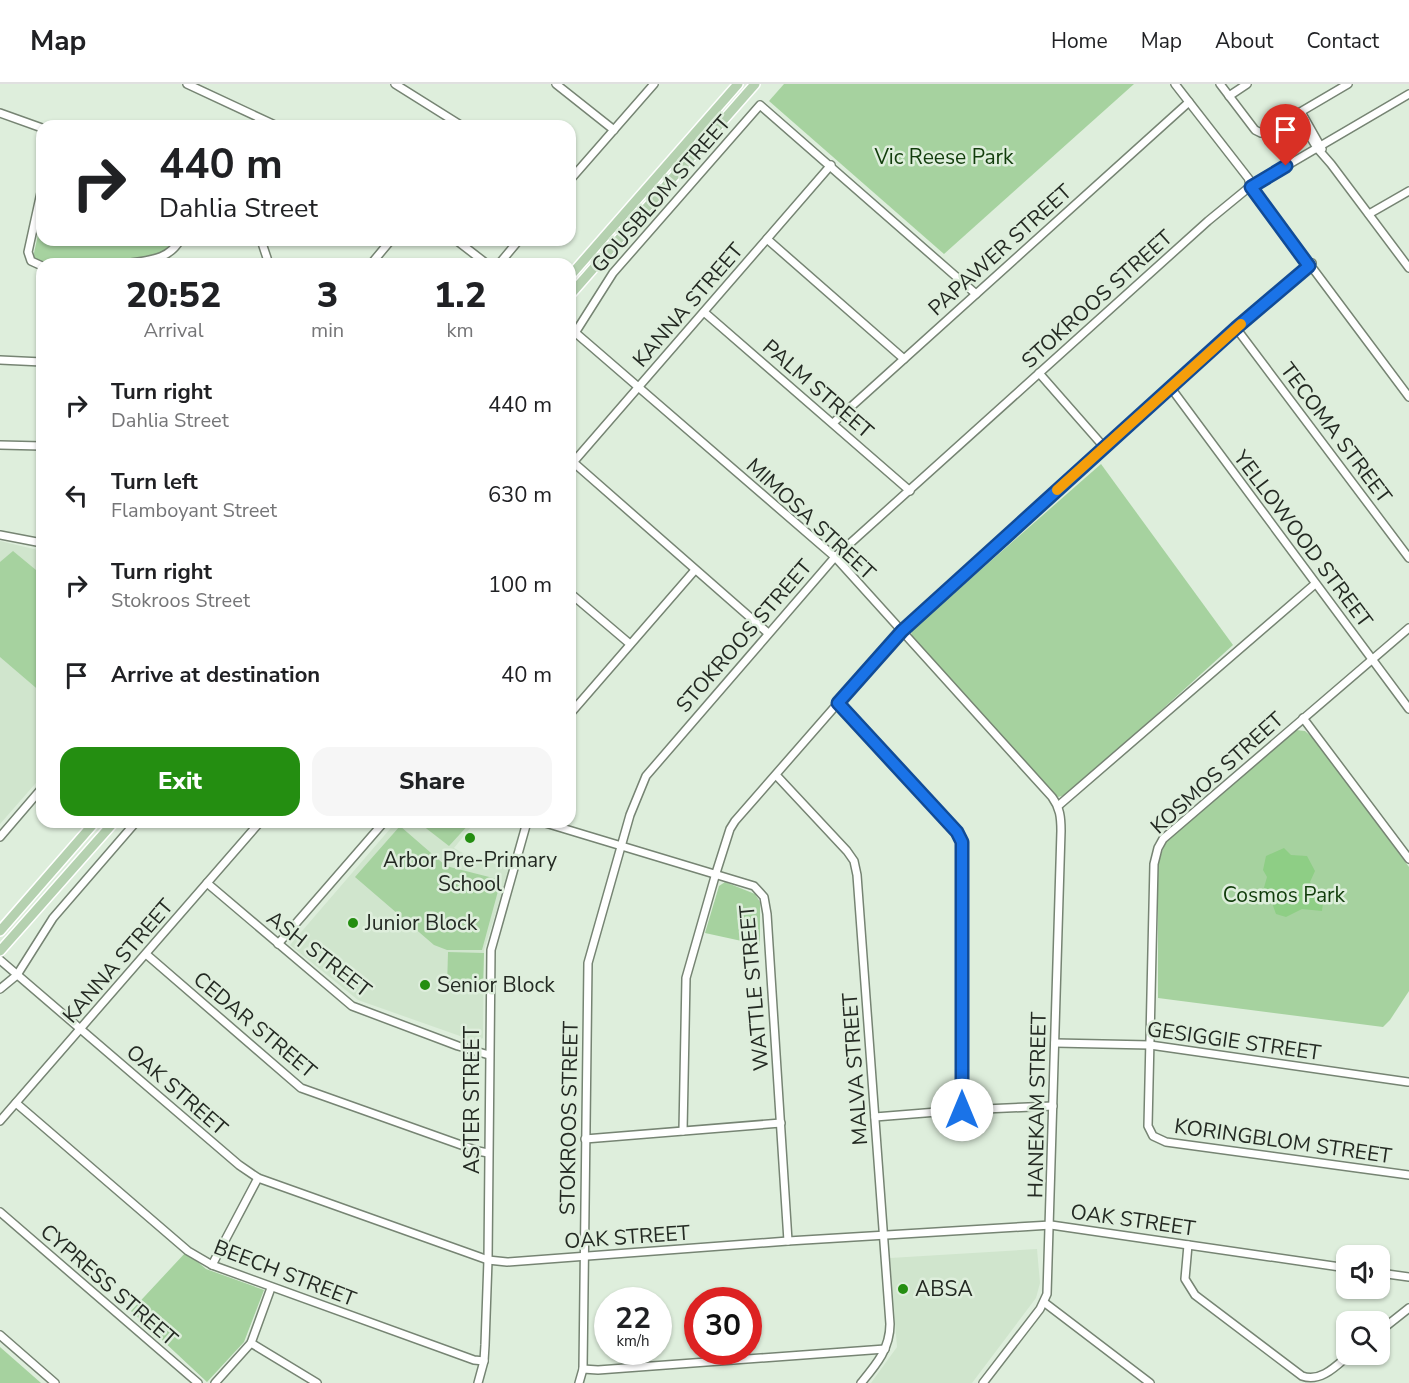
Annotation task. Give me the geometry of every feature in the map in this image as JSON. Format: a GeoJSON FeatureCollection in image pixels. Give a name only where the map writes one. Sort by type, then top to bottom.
{"type":"FeatureCollection","features":[{"type":"Feature","properties":{"kind":"main road"},"geometry":{"type":"LineString","coordinates":[[576,269],[738,84]]}},
{"type":"Feature","properties":{"kind":"main road"},"geometry":{"type":"LineString","coordinates":[[576,288],[755,84]]}},
{"type":"Feature","properties":{"kind":"main road"},"geometry":{"type":"LineString","coordinates":[[0,931],[90,828]]}},
{"type":"Feature","properties":{"kind":"main road"},"geometry":{"type":"LineString","coordinates":[[0,951],[109,828]]}},
{"type":"Feature","properties":{"kind":"street"},"geometry":{"type":"LineString","coordinates":[[188,84],[265,120]]}},
{"type":"Feature","properties":{"kind":"street"},"geometry":{"type":"LineString","coordinates":[[395,84],[452,120]]}},
{"type":"Feature","properties":{"kind":"street"},"geometry":{"type":"LineString","coordinates":[[556,84],[614,130]]}},
{"type":"Feature","properties":{"kind":"street"},"geometry":{"type":"LineString","coordinates":[[576,173],[654,84]]}},
{"type":"Feature","properties":{"kind":"street"},"geometry":{"type":"LineString","coordinates":[[1175,84],[1409,397]]}},
{"type":"Feature","properties":{"kind":"street"},"geometry":{"type":"LineString","coordinates":[[1220,84],[1255,130],[1261,133],[1348,84]]}},
{"type":"Feature","properties":{"kind":"street"},"geometry":{"type":"LineString","coordinates":[[1228,96],[1247,84]]}},
{"type":"Feature","properties":{"kind":"street","name":"STOKROOS STREET"},"geometry":{"type":"LineString","coordinates":[[579,1383],[583,1369],[588,963],[638,790],[646,776],[835,557],[1208,221],[1251,185],[1320,148],[1409,94]]}},
{"type":"Feature","properties":{"kind":"street","name":"PAPAWER STREET"},"geometry":{"type":"LineString","coordinates":[[833,423],[1189,102]]}},
{"type":"Feature","properties":{"kind":"street","name":"GOUSBLOM STREET"},"geometry":{"type":"LineString","coordinates":[[576,326],[613,273],[760,105],[831,165]]}},
{"type":"Feature","properties":{"kind":"street"},"geometry":{"type":"LineString","coordinates":[[0,113],[36,126]]}},
{"type":"Feature","properties":{"kind":"street"},"geometry":{"type":"LineString","coordinates":[[1299,113],[1320,148],[1409,268]]}},
{"type":"Feature","properties":{"kind":"street"},"geometry":{"type":"LineString","coordinates":[[831,165],[976,294]]}},
{"type":"Feature","properties":{"kind":"street","name":"KANNA STREET"},"geometry":{"type":"LineString","coordinates":[[576,459],[831,165]]}},
{"type":"Feature","properties":{"kind":"street"},"geometry":{"type":"LineString","coordinates":[[1369,214],[1409,191]]}},
{"type":"Feature","properties":{"kind":"street"},"geometry":{"type":"LineString","coordinates":[[36,215],[28,252],[31,261],[36,263]]}},
{"type":"Feature","properties":{"kind":"street"},"geometry":{"type":"LineString","coordinates":[[767,239],[904,358]]}},
{"type":"Feature","properties":{"kind":"street"},"geometry":{"type":"LineString","coordinates":[[158,258],[163,257],[177,246]]}},
{"type":"Feature","properties":{"kind":"street"},"geometry":{"type":"LineString","coordinates":[[376,258],[386,246]]}},
{"type":"Feature","properties":{"kind":"street"},"geometry":{"type":"LineString","coordinates":[[464,246],[479,258]]}},
{"type":"Feature","properties":{"kind":"street"},"geometry":{"type":"LineString","coordinates":[[504,258],[514,246]]}},
{"type":"Feature","properties":{"kind":"street"},"geometry":{"type":"LineString","coordinates":[[683,1131],[686,978],[716,873],[735,821],[902,631],[1236,328],[1312,266]]}},
{"type":"Feature","properties":{"kind":"street","name":"PALM STREET"},"geometry":{"type":"LineString","coordinates":[[704,312],[910,491]]}},
{"type":"Feature","properties":{"kind":"street","name":"TECOMA STREET"},"geometry":{"type":"LineString","coordinates":[[1236,328],[1409,558]]}},
{"type":"Feature","properties":{"kind":"street","name":"MIMOSA STREET"},"geometry":{"type":"LineString","coordinates":[[576,335],[835,557],[1058,806]]}},
{"type":"Feature","properties":{"kind":"street"},"geometry":{"type":"LineString","coordinates":[[0,360],[36,362]]}},
{"type":"Feature","properties":{"kind":"street"},"geometry":{"type":"LineString","coordinates":[[1039,373],[1104,447]]}},
{"type":"Feature","properties":{"kind":"street","name":"YELLOWOOD STREET"},"geometry":{"type":"LineString","coordinates":[[1171,388],[1409,709]]}},
{"type":"Feature","properties":{"kind":"street"},"geometry":{"type":"LineString","coordinates":[[0,445],[36,446]]}},
{"type":"Feature","properties":{"kind":"street"},"geometry":{"type":"LineString","coordinates":[[576,467],[768,633]]}},
{"type":"Feature","properties":{"kind":"street"},"geometry":{"type":"LineString","coordinates":[[0,535],[36,542]]}},
{"type":"Feature","properties":{"kind":"street"},"geometry":{"type":"LineString","coordinates":[[576,707],[695,570]]}},
{"type":"Feature","properties":{"kind":"street"},"geometry":{"type":"LineString","coordinates":[[1058,806],[1315,584]]}},
{"type":"Feature","properties":{"kind":"street"},"geometry":{"type":"LineString","coordinates":[[576,598],[630,644]]}},
{"type":"Feature","properties":{"kind":"street","name":"KOSMOS STREET"},"geometry":{"type":"LineString","coordinates":[[1153,1136],[1148,1126],[1154,864],[1163,838],[1409,628]]}},
{"type":"Feature","properties":{"kind":"street"},"geometry":{"type":"LineString","coordinates":[[838,703],[957,832],[962,842],[962,1110]]}},
{"type":"Feature","properties":{"kind":"street"},"geometry":{"type":"LineString","coordinates":[[1303,718],[1409,859]]}},
{"type":"Feature","properties":{"kind":"street","name":"MALVA STREET"},"geometry":{"type":"LineString","coordinates":[[776,775],[846,851],[855,866],[876,1117],[890,1324],[885,1349],[861,1383]]}},
{"type":"Feature","properties":{"kind":"street"},"geometry":{"type":"LineString","coordinates":[[0,837],[36,795]]}},
{"type":"Feature","properties":{"kind":"street","name":"HANEKAM STREET"},"geometry":{"type":"LineString","coordinates":[[1045,1303],[1048,1289],[1051,1225],[1061,819],[1058,806]]}},
{"type":"Feature","properties":{"kind":"street"},"geometry":{"type":"LineString","coordinates":[[0,989],[17,975],[53,918],[131,828]]}},
{"type":"Feature","properties":{"kind":"street","name":"KANNA STREET"},"geometry":{"type":"LineString","coordinates":[[0,1121],[255,828]]}},
{"type":"Feature","properties":{"kind":"street"},"geometry":{"type":"LineString","coordinates":[[278,944],[379,828]]}},
{"type":"Feature","properties":{"kind":"street","name":"ASTER STREET"},"geometry":{"type":"LineString","coordinates":[[478,1383],[484,1361],[488,1260],[491,950],[525,828]]}},
{"type":"Feature","properties":{"kind":"street","name":"WATTLE STREET"},"geometry":{"type":"LineString","coordinates":[[562,828],[716,873],[754,886],[762,893],[766,901],[788,1240]]}},
{"type":"Feature","properties":{"kind":"street","name":"ASH STREET"},"geometry":{"type":"LineString","coordinates":[[207,883],[343,1000],[357,1009],[489,1055]]}},
{"type":"Feature","properties":{"kind":"street","name":"CEDAR STREET"},"geometry":{"type":"LineString","coordinates":[[146,954],[305,1090],[488,1153]]}},
{"type":"Feature","properties":{"kind":"street","name":"OAK STREET"},"geometry":{"type":"LineString","coordinates":[[0,960],[238,1165],[258,1178],[488,1260],[507,1262],[788,1240],[1051,1225],[1336,1266]]}},
{"type":"Feature","properties":{"kind":"street","name":"GESIGGIE STREET"},"geometry":{"type":"LineString","coordinates":[[1055,1043],[1149,1045],[1409,1082]]}},
{"type":"Feature","properties":{"kind":"street"},"geometry":{"type":"LineString","coordinates":[[1409,1082],[1409,1088]]}},
{"type":"Feature","properties":{"kind":"street","name":"BEECH STREET"},"geometry":{"type":"LineString","coordinates":[[16,1102],[188,1251],[212,1265],[474,1360],[484,1361]]}},
{"type":"Feature","properties":{"kind":"street"},"geometry":{"type":"LineString","coordinates":[[876,1117],[1053,1106]]}},
{"type":"Feature","properties":{"kind":"street"},"geometry":{"type":"LineString","coordinates":[[585,1139],[781,1123]]}},
{"type":"Feature","properties":{"kind":"street","name":"KORINGBLOM STREET"},"geometry":{"type":"LineString","coordinates":[[1153,1136],[1166,1142],[1409,1175]]}},
{"type":"Feature","properties":{"kind":"street"},"geometry":{"type":"LineString","coordinates":[[212,1265],[258,1178]]}},
{"type":"Feature","properties":{"kind":"street","name":"CYPRESS STREET"},"geometry":{"type":"LineString","coordinates":[[0,1212],[198,1383]]}},
{"type":"Feature","properties":{"kind":"street"},"geometry":{"type":"LineString","coordinates":[[1188,1245],[1185,1279],[1195,1295],[1308,1379],[1321,1376],[1336,1365]]}},
{"type":"Feature","properties":{"kind":"street"},"geometry":{"type":"LineString","coordinates":[[1390,1274],[1409,1277]]}},
{"type":"Feature","properties":{"kind":"street"},"geometry":{"type":"LineString","coordinates":[[215,1383],[251,1343],[271,1288]]}},
{"type":"Feature","properties":{"kind":"street"},"geometry":{"type":"LineString","coordinates":[[983,1383],[1045,1303],[1150,1383]]}},
{"type":"Feature","properties":{"kind":"street"},"geometry":{"type":"LineString","coordinates":[[1390,1323],[1409,1308]]}},
{"type":"Feature","properties":{"kind":"street"},"geometry":{"type":"LineString","coordinates":[[0,1335],[55,1383]]}},
{"type":"Feature","properties":{"kind":"street"},"geometry":{"type":"LineString","coordinates":[[251,1343],[317,1383]]}},
{"type":"Feature","properties":{"kind":"street"},"geometry":{"type":"LineString","coordinates":[[583,1369],[598,1370],[885,1349]]}},
{"type":"Feature","properties":{"kind":"shaded area"},"geometry":{"type":"Polygon","coordinates":[[[0,541],[36,550],[36,783],[0,824],[0,541]]]}},
{"type":"Feature","properties":{"kind":"shaded area"},"geometry":{"type":"Polygon","coordinates":[[[391,828],[470,828],[454,848],[468,856],[510,868],[484,950],[483,1038],[477,1042],[358,1000],[290,945],[391,828]]]}},
{"type":"Feature","properties":{"kind":"shaded area"},"geometry":{"type":"Polygon","coordinates":[[[1284,848],[1291,855],[1307,856],[1315,871],[1310,882],[1324,894],[1322,911],[1302,909],[1286,917],[1276,914],[1272,903],[1273,897],[1263,891],[1267,877],[1263,870],[1266,856],[1284,848]]]}},
{"type":"Feature","properties":{"kind":"shaded area"},"geometry":{"type":"Polygon","coordinates":[[[1037,1249],[1040,1283],[1036,1298],[972,1383],[871,1383],[897,1347],[890,1258],[1037,1249]]]}},
{"type":"Feature","properties":{"kind":"green space","name":"Vic Reese Park"},"geometry":{"type":"Polygon","coordinates":[[[784,84],[1134,84],[944,254],[769,101],[784,84]]]}},
{"type":"Feature","properties":{"kind":"green space"},"geometry":{"type":"Polygon","coordinates":[[[36,244],[36,246],[170,246],[168,250],[158,254],[138,258],[36,258],[36,262],[34,253],[36,244]]]}},
{"type":"Feature","properties":{"kind":"green space"},"geometry":{"type":"Polygon","coordinates":[[[1101,464],[1233,645],[1069,794],[1058,797],[912,637],[911,631],[1101,464]]]}},
{"type":"Feature","properties":{"kind":"green space"},"geometry":{"type":"Polygon","coordinates":[[[13,551],[36,570],[36,688],[0,657],[0,562],[13,551]]]}},
{"type":"Feature","properties":{"kind":"green space","name":"Cosmos Park"},"geometry":{"type":"Polygon","coordinates":[[[1296,730],[1305,731],[1313,738],[1409,867],[1409,991],[1383,1027],[1158,998],[1158,864],[1165,843],[1296,730]]]}},
{"type":"Feature","properties":{"kind":"green space"},"geometry":{"type":"Polygon","coordinates":[[[398,828],[402,828],[446,866],[501,880],[482,950],[447,950],[434,945],[355,877],[398,828]]]}},
{"type":"Feature","properties":{"kind":"green space"},"geometry":{"type":"Polygon","coordinates":[[[426,828],[466,828],[449,846],[426,828]]]}},
{"type":"Feature","properties":{"kind":"green space"},"geometry":{"type":"Polygon","coordinates":[[[725,882],[755,894],[760,902],[760,945],[705,933],[719,886],[725,882]]]}},
{"type":"Feature","properties":{"kind":"green space"},"geometry":{"type":"Polygon","coordinates":[[[448,952],[484,953],[483,988],[447,987],[448,952]]]}},
{"type":"Feature","properties":{"kind":"green space"},"geometry":{"type":"Polygon","coordinates":[[[186,1252],[206,1269],[264,1290],[244,1342],[207,1382],[131,1311],[186,1252]]]}},
{"type":"Feature","properties":{"kind":"green space"},"geometry":{"type":"Polygon","coordinates":[[[0,1347],[41,1383],[0,1383],[0,1347]]]}},
{"type":"Feature","properties":{"kind":"slow traffic"},"geometry":{"type":"LineString","coordinates":[[1057,490],[1241,324]]}},
{"type":"Feature","properties":{"kind":"place","name":"Arbor Pre-Primary School"},"geometry":{"type":"Point","coordinates":[470,838]}},
{"type":"Feature","properties":{"kind":"place","name":"Junior Block"},"geometry":{"type":"Point","coordinates":[353,923]}},
{"type":"Feature","properties":{"kind":"place","name":"Senior Block"},"geometry":{"type":"Point","coordinates":[425,985]}},
{"type":"Feature","properties":{"kind":"place","name":"ABSA"},"geometry":{"type":"Point","coordinates":[903,1289]}},
{"type":"Feature","properties":{"kind":"route"},"geometry":{"type":"LineString","coordinates":[[962,1110],[962,842],[957,832],[838,703],[902,631],[1236,328],[1309,266],[1251,187],[1286,166]]}}]}
